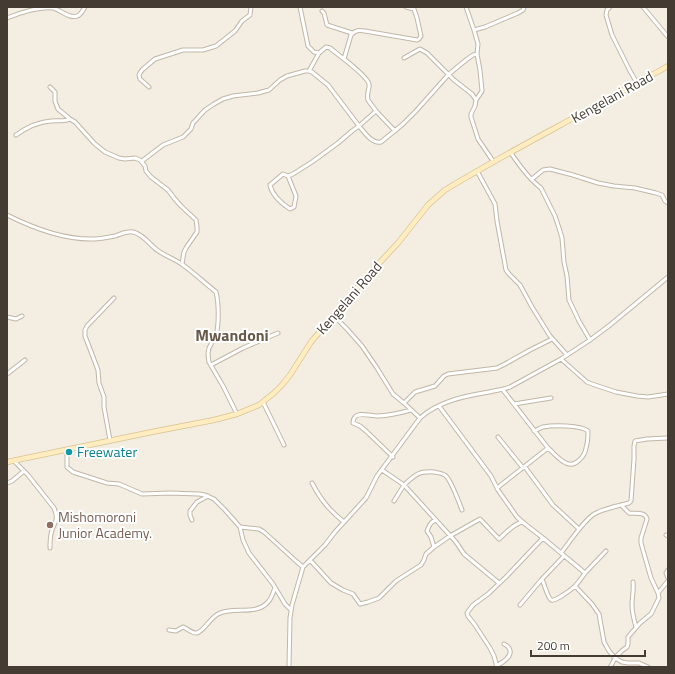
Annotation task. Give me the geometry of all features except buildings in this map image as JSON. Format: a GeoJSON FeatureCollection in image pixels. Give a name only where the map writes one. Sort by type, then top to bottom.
{"type":"FeatureCollection","features":[{"type":"Feature","properties":{"kind":"main road","name":"Kengelani Road"},"geometry":{"type":"LineString","coordinates":[[7,462],[214,420],[254,408],[274,393],[285,381],[307,347],[374,268],[398,243],[434,199],[445,190],[493,161],[511,153],[668,66]]}},
{"type":"Feature","properties":{"kind":"street"},"geometry":{"type":"LineString","coordinates":[[7,18],[38,9],[52,8],[76,17],[79,16],[85,7]]}},
{"type":"Feature","properties":{"kind":"street"},"geometry":{"type":"LineString","coordinates":[[149,87],[140,79],[139,75],[140,72],[155,59],[183,50],[203,50],[216,46],[250,15],[251,7]]}},
{"type":"Feature","properties":{"kind":"street"},"geometry":{"type":"LineString","coordinates":[[300,7],[308,46],[314,52],[319,53]]}},
{"type":"Feature","properties":{"kind":"street"},"geometry":{"type":"LineString","coordinates":[[406,7],[413,8],[417,18],[421,36],[418,40],[420,50]]}},
{"type":"Feature","properties":{"kind":"street"},"geometry":{"type":"LineString","coordinates":[[466,7],[478,44],[477,54],[482,91],[476,100],[471,117],[478,139],[493,161]]}},
{"type":"Feature","properties":{"kind":"street"},"geometry":{"type":"LineString","coordinates":[[474,30],[518,13],[523,10],[524,7]]}},
{"type":"Feature","properties":{"kind":"street"},"geometry":{"type":"LineString","coordinates":[[610,7],[607,10],[606,16],[612,35],[637,83]]}},
{"type":"Feature","properties":{"kind":"street"},"geometry":{"type":"LineString","coordinates":[[643,7],[668,37]]}},
{"type":"Feature","properties":{"kind":"street"},"geometry":{"type":"LineString","coordinates":[[322,11],[324,13],[327,25],[352,33],[358,30],[365,30],[418,40]]}},
{"type":"Feature","properties":{"kind":"street"},"geometry":{"type":"LineString","coordinates":[[344,59],[352,33]]}},
{"type":"Feature","properties":{"kind":"street"},"geometry":{"type":"LineString","coordinates":[[309,71],[319,53],[328,47],[354,66],[369,83],[367,98],[376,111],[395,131]]}},
{"type":"Feature","properties":{"kind":"street"},"geometry":{"type":"LineString","coordinates":[[404,58],[415,51],[420,50],[427,53],[465,90],[469,91],[476,100]]}},
{"type":"Feature","properties":{"kind":"street"},"geometry":{"type":"LineString","coordinates":[[142,161],[163,145],[183,136],[191,129],[193,123],[205,110],[223,99],[232,96],[258,93],[269,90],[287,76],[299,72],[309,71],[328,85],[359,126],[374,142],[381,142],[416,111],[449,74],[477,54]]}},
{"type":"Feature","properties":{"kind":"street"},"geometry":{"type":"LineString","coordinates":[[50,87],[55,92],[55,101],[58,109],[75,122],[95,144],[105,152],[119,158],[135,158],[142,161],[150,177],[168,190],[181,206],[196,220],[198,227],[197,232],[184,252],[182,264]]}},
{"type":"Feature","properties":{"kind":"street"},"geometry":{"type":"LineString","coordinates":[[288,176],[296,197],[293,208],[290,209],[277,198],[270,186],[283,174],[288,176],[293,174],[312,162],[338,143],[376,111]]}},
{"type":"Feature","properties":{"kind":"street"},"geometry":{"type":"LineString","coordinates":[[16,135],[26,128],[36,124],[49,121],[66,121],[70,119]]}},
{"type":"Feature","properties":{"kind":"street"},"geometry":{"type":"LineString","coordinates":[[511,153],[519,165],[541,188],[555,216],[562,238],[569,300],[590,340]]}},
{"type":"Feature","properties":{"kind":"street"},"geometry":{"type":"LineString","coordinates":[[532,179],[543,170],[550,169],[598,183],[635,188],[656,193],[662,195],[668,203]]}},
{"type":"Feature","properties":{"kind":"street"},"geometry":{"type":"LineString","coordinates":[[477,171],[495,204],[506,270],[520,285],[552,339],[567,355]]}},
{"type":"Feature","properties":{"kind":"street"},"geometry":{"type":"LineString","coordinates":[[7,216],[37,228],[75,239],[96,239],[110,237],[121,233],[134,232],[145,239],[162,254],[182,264],[216,292],[218,300],[218,317],[215,338],[209,347],[209,362],[237,414]]}},
{"type":"Feature","properties":{"kind":"street"},"geometry":{"type":"LineString","coordinates":[[289,667],[291,610],[303,567],[366,498],[372,485],[382,470],[420,418],[430,410],[465,396],[503,390],[561,359],[610,325],[668,277]]}},
{"type":"Feature","properties":{"kind":"street"},"geometry":{"type":"LineString","coordinates":[[110,440],[104,407],[104,397],[99,383],[97,367],[85,330],[86,326],[114,298]]}},
{"type":"Feature","properties":{"kind":"street"},"geometry":{"type":"LineString","coordinates":[[7,317],[16,319],[22,316]]}},
{"type":"Feature","properties":{"kind":"street"},"geometry":{"type":"LineString","coordinates":[[334,316],[362,346],[390,391],[420,418]]}},
{"type":"Feature","properties":{"kind":"street"},"geometry":{"type":"LineString","coordinates":[[211,365],[243,348],[278,333]]}},
{"type":"Feature","properties":{"kind":"street"},"geometry":{"type":"LineString","coordinates":[[404,403],[415,392],[435,386],[444,376],[448,374],[497,368],[552,339]]}},
{"type":"Feature","properties":{"kind":"street"},"geometry":{"type":"LineString","coordinates":[[561,359],[587,382],[616,392],[648,397],[668,394]]}},
{"type":"Feature","properties":{"kind":"street"},"geometry":{"type":"LineString","coordinates":[[7,368],[8,372],[25,360]]}},
{"type":"Feature","properties":{"kind":"street"},"geometry":{"type":"LineString","coordinates":[[503,390],[534,431],[548,448],[564,462],[570,465],[573,464],[578,461],[586,450],[588,431],[586,429],[560,426],[543,428],[534,431]]}},
{"type":"Feature","properties":{"kind":"street"},"geometry":{"type":"LineString","coordinates":[[514,404],[551,398]]}},
{"type":"Feature","properties":{"kind":"street"},"geometry":{"type":"LineString","coordinates":[[263,402],[284,445]]}},
{"type":"Feature","properties":{"kind":"street"},"geometry":{"type":"LineString","coordinates":[[439,406],[491,476],[514,514],[586,573]]}},
{"type":"Feature","properties":{"kind":"street"},"geometry":{"type":"LineString","coordinates":[[393,456],[360,426],[353,423],[354,418],[361,415],[392,415],[412,410]]}},
{"type":"Feature","properties":{"kind":"street"},"geometry":{"type":"LineString","coordinates":[[498,437],[553,505],[580,529]]}},
{"type":"Feature","properties":{"kind":"street"},"geometry":{"type":"LineString","coordinates":[[561,553],[580,529],[595,514],[629,503],[632,500],[635,441],[668,438]]}},
{"type":"Feature","properties":{"kind":"street"},"geometry":{"type":"LineString","coordinates":[[497,488],[548,448]]}},
{"type":"Feature","properties":{"kind":"street"},"geometry":{"type":"LineString","coordinates":[[67,450],[67,467],[73,472],[107,484],[119,484],[142,494],[202,494],[214,499],[240,528],[243,540],[249,553],[275,587],[285,604],[291,610]]}},
{"type":"Feature","properties":{"kind":"street"},"geometry":{"type":"LineString","coordinates":[[14,461],[24,471],[54,508],[57,514],[57,519],[51,534],[50,548]]}},
{"type":"Feature","properties":{"kind":"street"},"geometry":{"type":"LineString","coordinates":[[382,470],[404,484],[464,554],[500,583]]}},
{"type":"Feature","properties":{"kind":"street"},"geometry":{"type":"LineString","coordinates":[[7,483],[24,471]]}},
{"type":"Feature","properties":{"kind":"street"},"geometry":{"type":"LineString","coordinates":[[394,501],[404,484],[421,472],[429,472],[443,474],[448,479],[462,510]]}},
{"type":"Feature","properties":{"kind":"street"},"geometry":{"type":"LineString","coordinates":[[312,483],[321,500],[344,522]]}},
{"type":"Feature","properties":{"kind":"street"},"geometry":{"type":"LineString","coordinates":[[192,520],[190,511],[199,501],[208,496]]}},
{"type":"Feature","properties":{"kind":"street"},"geometry":{"type":"LineString","coordinates":[[610,667],[621,650],[627,647],[628,637],[652,612],[659,599],[641,543],[647,517],[639,513],[629,513],[621,505]]}},
{"type":"Feature","properties":{"kind":"street"},"geometry":{"type":"LineString","coordinates":[[310,560],[331,583],[353,594],[361,604],[379,598],[396,581],[421,564],[426,554],[434,547],[480,519],[499,539],[511,527],[522,522]]}},
{"type":"Feature","properties":{"kind":"street"},"geometry":{"type":"LineString","coordinates":[[434,547],[431,536],[427,531],[428,526],[435,520]]}},
{"type":"Feature","properties":{"kind":"street"},"geometry":{"type":"LineString","coordinates":[[240,528],[259,529],[264,532],[303,567]]}},
{"type":"Feature","properties":{"kind":"street"},"geometry":{"type":"LineString","coordinates":[[504,644],[510,649],[510,655],[497,667],[490,648],[467,613],[475,602],[488,594],[500,583],[543,538]]}},
{"type":"Feature","properties":{"kind":"street"},"geometry":{"type":"LineString","coordinates":[[542,580],[549,597],[553,601],[576,586],[606,551]]}},
{"type":"Feature","properties":{"kind":"street"},"geometry":{"type":"LineString","coordinates":[[520,605],[564,556]]}},
{"type":"Feature","properties":{"kind":"street"},"geometry":{"type":"LineString","coordinates":[[658,593],[668,580],[666,575],[668,570]]}},
{"type":"Feature","properties":{"kind":"street"},"geometry":{"type":"LineString","coordinates":[[633,582],[634,590],[632,607],[636,627]]}},
{"type":"Feature","properties":{"kind":"street"},"geometry":{"type":"LineString","coordinates":[[576,586],[596,610],[600,619],[604,642],[615,658],[622,662],[639,663],[648,667]]}},
{"type":"Feature","properties":{"kind":"street"},"geometry":{"type":"LineString","coordinates":[[169,630],[176,631],[183,627],[196,633],[202,630],[219,614],[233,610],[250,610],[258,608],[269,601],[275,587]]}},
{"type":"Feature","properties":{"kind":"place","name":"Freewater"},"geometry":{"type":"Point","coordinates":[69,452]}},
{"type":"Feature","properties":{"kind":"place","name":"Mishomoroni Junior Academy."},"geometry":{"type":"Point","coordinates":[50,525]}},
{"type":"Feature","properties":{"kind":"district","name":"Mwandoni"},"geometry":{"type":"Point","coordinates":[232,335]}}]}
